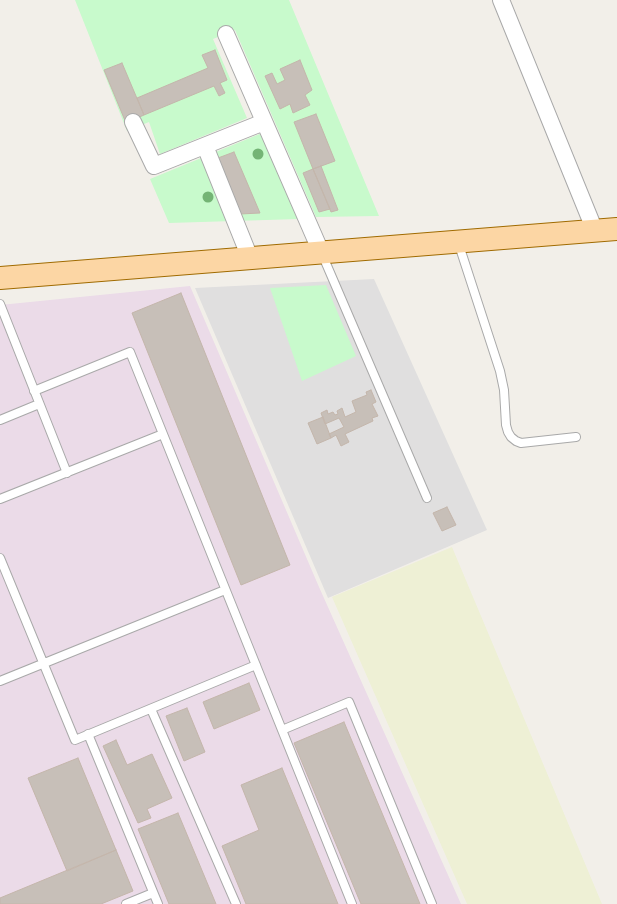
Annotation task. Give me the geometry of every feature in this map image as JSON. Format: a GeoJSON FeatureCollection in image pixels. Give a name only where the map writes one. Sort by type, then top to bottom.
{"type":"FeatureCollection","features":[{"type":"Feature","properties":{"kind":"main road"},"geometry":{"type":"LineString","coordinates":[[0,278],[617,229]]}},
{"type":"Feature","properties":{"kind":"street"},"geometry":{"type":"LineString","coordinates":[[501,0],[595,231]]}},
{"type":"Feature","properties":{"kind":"street"},"geometry":{"type":"LineString","coordinates":[[226,34],[321,252]]}},
{"type":"Feature","properties":{"kind":"street"},"geometry":{"type":"LineString","coordinates":[[133,122],[154,166],[264,122]]}},
{"type":"Feature","properties":{"kind":"street"},"geometry":{"type":"LineString","coordinates":[[204,146],[250,258]]}},
{"type":"Feature","properties":{"kind":"lane"},"geometry":{"type":"LineString","coordinates":[[457,242],[500,371],[504,390],[506,425],[511,437],[521,443],[576,437]]}},
{"type":"Feature","properties":{"kind":"lane"},"geometry":{"type":"LineString","coordinates":[[321,252],[427,498]]}},
{"type":"Feature","properties":{"kind":"lane"},"geometry":{"type":"LineString","coordinates":[[0,304],[67,473]]}},
{"type":"Feature","properties":{"kind":"lane"},"geometry":{"type":"LineString","coordinates":[[34,391],[130,352],[352,904]]}},
{"type":"Feature","properties":{"kind":"lane"},"geometry":{"type":"LineString","coordinates":[[0,420],[39,404]]}},
{"type":"Feature","properties":{"kind":"lane"},"geometry":{"type":"LineString","coordinates":[[0,500],[163,434]]}},
{"type":"Feature","properties":{"kind":"lane"},"geometry":{"type":"LineString","coordinates":[[0,558],[75,740],[256,665]]}},
{"type":"Feature","properties":{"kind":"lane"},"geometry":{"type":"LineString","coordinates":[[0,681],[225,590]]}},
{"type":"Feature","properties":{"kind":"lane"},"geometry":{"type":"LineString","coordinates":[[282,730],[349,702],[432,904]]}},
{"type":"Feature","properties":{"kind":"lane"},"geometry":{"type":"LineString","coordinates":[[151,709],[236,904]]}},
{"type":"Feature","properties":{"kind":"lane"},"geometry":{"type":"LineString","coordinates":[[88,734],[158,904]]}},
{"type":"Feature","properties":{"kind":"lane"},"geometry":{"type":"LineString","coordinates":[[126,904],[153,893]]}},
{"type":"Feature","properties":{"kind":"shaded area"},"geometry":{"type":"Polygon","coordinates":[[[374,279],[487,530],[328,598],[195,288],[374,279]]]}},
{"type":"Feature","properties":{"kind":"shaded area"},"geometry":{"type":"Polygon","coordinates":[[[190,286],[319,587],[461,904],[0,904],[0,305],[190,286]]]}},
{"type":"Feature","properties":{"kind":"green space"},"geometry":{"type":"Polygon","coordinates":[[[75,0],[289,0],[379,216],[316,217],[235,30],[213,39],[247,118],[160,154],[149,122],[127,131],[75,0]]]}},
{"type":"Feature","properties":{"kind":"green space"},"geometry":{"type":"Polygon","coordinates":[[[262,133],[299,219],[169,223],[150,179],[262,133]]]}},
{"type":"Feature","properties":{"kind":"green space"},"geometry":{"type":"Polygon","coordinates":[[[326,285],[356,356],[302,381],[270,288],[326,285]]]}},
{"type":"Feature","properties":{"kind":"green space"},"geometry":{"type":"Polygon","coordinates":[[[452,547],[602,904],[467,904],[332,597],[452,547]]]}},
{"type":"Feature","properties":{"kind":"building"},"geometry":{"type":"Polygon","coordinates":[[[215,50],[227,80],[220,83],[225,93],[219,96],[214,86],[144,115],[137,98],[208,68],[202,55],[215,50]]]}},
{"type":"Feature","properties":{"kind":"building"},"geometry":{"type":"Polygon","coordinates":[[[300,60],[312,90],[305,95],[310,105],[293,113],[290,104],[280,109],[265,76],[272,73],[277,84],[285,80],[280,69],[300,60]]]}},
{"type":"Feature","properties":{"kind":"building"},"geometry":{"type":"Polygon","coordinates":[[[122,63],[144,115],[126,123],[104,70],[122,63]]]}},
{"type":"Feature","properties":{"kind":"building"},"geometry":{"type":"Polygon","coordinates":[[[316,114],[335,161],[313,169],[294,122],[316,114]]]}},
{"type":"Feature","properties":{"kind":"building"},"geometry":{"type":"Polygon","coordinates":[[[234,152],[260,213],[240,214],[218,158],[234,152]]]}},
{"type":"Feature","properties":{"kind":"building"},"geometry":{"type":"Polygon","coordinates":[[[321,166],[338,210],[331,212],[313,169],[321,166]]]}},
{"type":"Feature","properties":{"kind":"building"},"geometry":{"type":"Polygon","coordinates":[[[313,169],[330,209],[319,212],[303,173],[313,169]]]}},
{"type":"Feature","properties":{"kind":"building"},"geometry":{"type":"Polygon","coordinates":[[[181,293],[290,565],[241,585],[132,313],[181,293]]]}},
{"type":"Feature","properties":{"kind":"building"},"geometry":{"type":"Polygon","coordinates":[[[371,390],[376,402],[372,404],[378,416],[372,418],[373,421],[345,434],[349,442],[341,446],[336,435],[331,438],[329,434],[344,427],[339,418],[325,424],[321,413],[327,410],[328,414],[333,412],[335,415],[338,414],[337,411],[342,408],[345,417],[356,412],[352,401],[367,395],[366,392],[371,390]]]}},
{"type":"Feature","properties":{"kind":"building"},"geometry":{"type":"Polygon","coordinates":[[[323,417],[331,438],[317,444],[308,423],[323,417]]]}},
{"type":"Feature","properties":{"kind":"building"},"geometry":{"type":"Polygon","coordinates":[[[447,507],[456,525],[442,531],[433,513],[447,507]]]}},
{"type":"Feature","properties":{"kind":"building"},"geometry":{"type":"Polygon","coordinates":[[[249,683],[260,710],[214,729],[203,702],[249,683]]]}},
{"type":"Feature","properties":{"kind":"building"},"geometry":{"type":"Polygon","coordinates":[[[187,708],[205,752],[184,761],[166,716],[187,708]]]}},
{"type":"Feature","properties":{"kind":"building"},"geometry":{"type":"Polygon","coordinates":[[[344,722],[420,904],[361,904],[294,743],[344,722]]]}},
{"type":"Feature","properties":{"kind":"building"},"geometry":{"type":"Polygon","coordinates":[[[116,740],[127,765],[152,754],[172,798],[147,809],[151,818],[138,823],[103,746],[116,740]]]}},
{"type":"Feature","properties":{"kind":"building"},"geometry":{"type":"Polygon","coordinates":[[[78,758],[116,850],[67,871],[28,778],[78,758]]]}},
{"type":"Feature","properties":{"kind":"building"},"geometry":{"type":"Polygon","coordinates":[[[282,768],[338,904],[246,904],[222,846],[259,830],[241,785],[282,768]]]}},
{"type":"Feature","properties":{"kind":"building"},"geometry":{"type":"Polygon","coordinates":[[[178,813],[216,904],[169,904],[138,829],[178,813]]]}},
{"type":"Feature","properties":{"kind":"building"},"geometry":{"type":"Polygon","coordinates":[[[116,850],[133,891],[101,904],[0,904],[0,898],[116,850]]]}}]}
